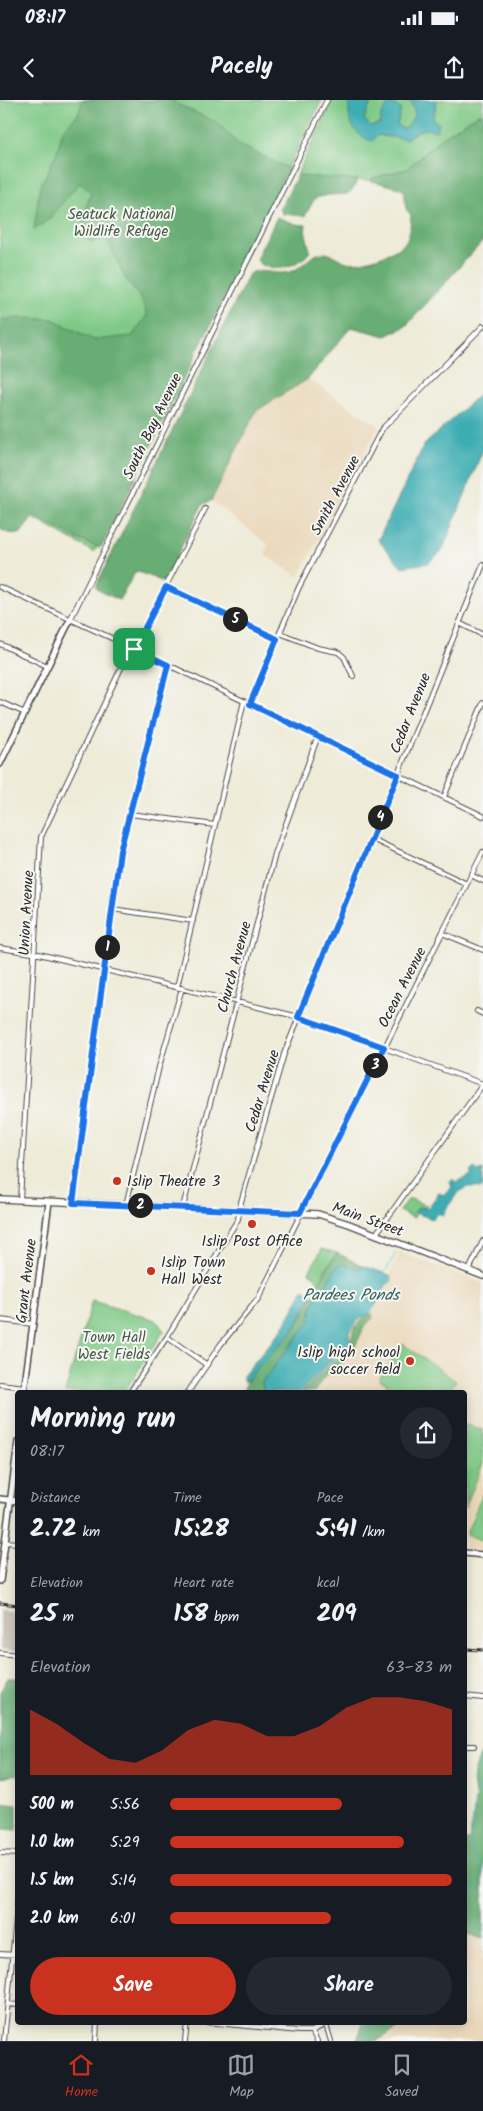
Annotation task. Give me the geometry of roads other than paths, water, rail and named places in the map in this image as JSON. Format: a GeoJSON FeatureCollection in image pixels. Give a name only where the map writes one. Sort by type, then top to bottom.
{"type":"FeatureCollection","features":[{"type":"Feature","properties":{"kind":"main road","name":"Main Street"},"geometry":{"type":"LineString","coordinates":[[0,1199],[318,1214],[376,1234],[483,1276]]}},
{"type":"Feature","properties":{"kind":"street","name":"South Bay Avenue"},"geometry":{"type":"LineString","coordinates":[[1,760],[327,100]]}},
{"type":"Feature","properties":{"kind":"street","name":"Smith Avenue"},"geometry":{"type":"LineString","coordinates":[[250,704],[300,587],[382,429],[483,326]]}},
{"type":"Feature","properties":{"kind":"street","name":"Union Avenue"},"geometry":{"type":"LineString","coordinates":[[20,1200],[41,837],[132,648],[166,587],[205,509]]}},
{"type":"Feature","properties":{"kind":"street","name":"Cedar Avenue"},"geometry":{"type":"LineString","coordinates":[[131,1390],[167,1337],[238,1219],[284,1054],[483,565]]}},
{"type":"Feature","properties":{"kind":"street"},"geometry":{"type":"LineString","coordinates":[[0,587],[318,736],[483,816]]}},
{"type":"Feature","properties":{"kind":"street"},"geometry":{"type":"LineString","coordinates":[[166,587],[277,639]]}},
{"type":"Feature","properties":{"kind":"street"},"geometry":{"type":"LineString","coordinates":[[459,623],[483,635]]}},
{"type":"Feature","properties":{"kind":"street"},"geometry":{"type":"LineString","coordinates":[[280,633],[318,648],[338,652],[344,658],[353,676]]}},
{"type":"Feature","properties":{"kind":"street"},"geometry":{"type":"LineString","coordinates":[[0,644],[47,666]]}},
{"type":"Feature","properties":{"kind":"street"},"geometry":{"type":"LineString","coordinates":[[73,1203],[120,851],[168,665]]}},
{"type":"Feature","properties":{"kind":"street"},"geometry":{"type":"LineString","coordinates":[[126,1205],[179,988],[244,701]]}},
{"type":"Feature","properties":{"kind":"street"},"geometry":{"type":"LineString","coordinates":[[0,702],[25,713]]}},
{"type":"Feature","properties":{"kind":"street"},"geometry":{"type":"LineString","coordinates":[[444,797],[483,703]]}},
{"type":"Feature","properties":{"kind":"street","name":"Church Avenue"},"geometry":{"type":"LineString","coordinates":[[183,1207],[275,854],[318,736]]}},
{"type":"Feature","properties":{"kind":"street"},"geometry":{"type":"LineString","coordinates":[[130,814],[215,825]]}},
{"type":"Feature","properties":{"kind":"street"},"geometry":{"type":"LineString","coordinates":[[372,839],[467,884]]}},
{"type":"Feature","properties":{"kind":"street","name":"Ocean Avenue"},"geometry":{"type":"LineString","coordinates":[[189,1390],[221,1344],[258,1299],[483,852]]}},
{"type":"Feature","properties":{"kind":"street"},"geometry":{"type":"LineString","coordinates":[[471,875],[483,881]]}},
{"type":"Feature","properties":{"kind":"street"},"geometry":{"type":"LineString","coordinates":[[112,909],[193,921]]}},
{"type":"Feature","properties":{"kind":"street"},"geometry":{"type":"LineString","coordinates":[[442,933],[483,950]]}},
{"type":"Feature","properties":{"kind":"street"},"geometry":{"type":"LineString","coordinates":[[0,948],[34,953],[104,969],[298,1017],[483,1084],[376,1234]]}},
{"type":"Feature","properties":{"kind":"street"},"geometry":{"type":"LineString","coordinates":[[477,1011],[483,1014]]}},
{"type":"Feature","properties":{"kind":"street","name":"Grant Avenue"},"geometry":{"type":"LineString","coordinates":[[25,1390],[49,1202]]}},
{"type":"Feature","properties":{"kind":"street"},"geometry":{"type":"LineString","coordinates":[[469,1270],[483,1240]]}},
{"type":"Feature","properties":{"kind":"street"},"geometry":{"type":"LineString","coordinates":[[0,1320],[33,1324]]}},
{"type":"Feature","properties":{"kind":"street"},"geometry":{"type":"LineString","coordinates":[[167,1337],[207,1365]]}},
{"type":"Feature","properties":{"kind":"street"},"geometry":{"type":"LineString","coordinates":[[0,1384],[25,1390]]}},
{"type":"Feature","properties":{"kind":"street"},"geometry":{"type":"LineString","coordinates":[[0,1581],[15,1464]]}},
{"type":"Feature","properties":{"kind":"street"},"geometry":{"type":"LineString","coordinates":[[0,1499],[15,1501]]}},
{"type":"Feature","properties":{"kind":"street"},"geometry":{"type":"LineString","coordinates":[[5,1542],[15,1543]]}},
{"type":"Feature","properties":{"kind":"street"},"geometry":{"type":"LineString","coordinates":[[467,1553],[483,1555]]}},
{"type":"Feature","properties":{"kind":"street"},"geometry":{"type":"LineString","coordinates":[[0,1653],[15,1655]]}},
{"type":"Feature","properties":{"kind":"street"},"geometry":{"type":"LineString","coordinates":[[467,1696],[483,1698]]}},
{"type":"Feature","properties":{"kind":"street"},"geometry":{"type":"LineString","coordinates":[[467,1746],[474,1746]]}},
{"type":"Feature","properties":{"kind":"street"},"geometry":{"type":"LineString","coordinates":[[0,1853],[15,1854]]}},
{"type":"Feature","properties":{"kind":"street"},"geometry":{"type":"LineString","coordinates":[[4,2041],[15,1924]]}},
{"type":"Feature","properties":{"kind":"street"},"geometry":{"type":"LineString","coordinates":[[0,1954],[12,1955]]}},
{"type":"Feature","properties":{"kind":"street"},"geometry":{"type":"LineString","coordinates":[[8,2004],[15,2005]]}},
{"type":"Feature","properties":{"kind":"street"},"geometry":{"type":"LineString","coordinates":[[96,2041],[97,2025]]}},
{"type":"Feature","properties":{"kind":"street"},"geometry":{"type":"LineString","coordinates":[[185,2041],[186,2025]]}},
{"type":"Feature","properties":{"kind":"street"},"geometry":{"type":"LineString","coordinates":[[236,2025],[312,2031],[326,2025]]}},
{"type":"Feature","properties":{"kind":"street"},"geometry":{"type":"LineString","coordinates":[[276,2029],[277,2025]]}},
{"type":"Feature","properties":{"kind":"street"},"geometry":{"type":"LineString","coordinates":[[328,2025],[332,2041]]}},
{"type":"Feature","properties":{"kind":"street"},"geometry":{"type":"LineString","coordinates":[[312,2031],[317,2041]]}},
{"type":"Feature","properties":{"kind":"water"},"geometry":{"type":"Polygon","coordinates":[[[350,100],[372,100],[364,119],[371,126],[380,124],[381,115],[390,102],[401,109],[397,125],[404,129],[409,125],[415,114],[412,104],[408,100],[436,100],[433,120],[439,124],[436,131],[420,130],[407,139],[378,135],[372,141],[360,135],[352,125],[349,114],[350,100]]]}},
{"type":"Feature","properties":{"kind":"water"},"geometry":{"type":"Polygon","coordinates":[[[483,391],[483,450],[442,551],[428,563],[402,567],[378,540],[424,445],[483,391]]]}},
{"type":"Feature","properties":{"kind":"water"},"geometry":{"type":"Polygon","coordinates":[[[474,1168],[478,1172],[483,1170],[483,1187],[481,1189],[468,1187],[463,1189],[454,1198],[443,1215],[437,1213],[433,1219],[415,1213],[418,1207],[427,1209],[439,1193],[444,1195],[452,1187],[450,1182],[452,1179],[456,1182],[472,1175],[470,1172],[474,1168]]]}},
{"type":"Feature","properties":{"kind":"water","name":"Pardees Ponds"},"geometry":{"type":"Polygon","coordinates":[[[345,1264],[359,1269],[363,1266],[390,1275],[392,1281],[386,1285],[379,1301],[368,1315],[359,1319],[349,1333],[350,1343],[302,1390],[264,1390],[262,1382],[310,1321],[312,1307],[337,1266],[345,1264]]]}},
{"type":"Feature","properties":{"kind":"water","name":"Pardees Ponds"},"geometry":{"type":"Polygon","coordinates":[[[304,1289],[312,1295],[300,1320],[246,1382],[243,1381],[243,1376],[283,1328],[304,1289]]]}},
{"type":"Feature","properties":{"kind":"waterway"},"geometry":{"type":"LineString","coordinates":[[458,1193],[470,1186]]}},
{"type":"Feature","properties":{"kind":"waterway"},"geometry":{"type":"LineString","coordinates":[[410,1215],[417,1210]]}},
{"type":"Feature","properties":{"kind":"waterway"},"geometry":{"type":"LineString","coordinates":[[384,1274],[396,1253]]}},
{"type":"Feature","properties":{"kind":"waterway"},"geometry":{"type":"LineString","coordinates":[[311,1295],[319,1297]]}},
{"type":"Feature","properties":{"kind":"waterway"},"geometry":{"type":"LineString","coordinates":[[0,1745],[15,1728]]}},
{"type":"Feature","properties":{"kind":"waterway"},"geometry":{"type":"LineString","coordinates":[[483,1753],[475,1778],[478,1791],[474,1803],[471,1846],[483,1872]]}},
{"type":"Feature","properties":{"kind":"waterway"},"geometry":{"type":"LineString","coordinates":[[467,1898],[477,1890],[483,1878]]}},
{"type":"Feature","properties":{"kind":"waterway"},"geometry":{"type":"LineString","coordinates":[[365,2041],[374,2025]]}},
{"type":"Feature","properties":{"kind":"railway"},"geometry":{"type":"LineString","coordinates":[[0,1603],[15,1605]]}},
{"type":"Feature","properties":{"kind":"railway"},"geometry":{"type":"LineString","coordinates":[[467,1649],[483,1650]]}},
{"type":"Feature","properties":{"kind":"place","name":"Islip Theatre 3"},"geometry":{"type":"Point","coordinates":[117,1181]}},
{"type":"Feature","properties":{"kind":"place","name":"Islip Post Office"},"geometry":{"type":"Point","coordinates":[252,1224]}},
{"type":"Feature","properties":{"kind":"place","name":"Islip Town Hall West"},"geometry":{"type":"Point","coordinates":[151,1271]}},
{"type":"Feature","properties":{"kind":"place","name":"Islip high school soccer field"},"geometry":{"type":"Point","coordinates":[410,1361]}},
{"type":"Feature","properties":{"kind":"park label","name":"Seatuck National Wildlife Refuge"},"geometry":{"type":"Point","coordinates":[121,222]}},
{"type":"Feature","properties":{"kind":"park label","name":"Town Hall West Fields"},"geometry":{"type":"Point","coordinates":[114,1346]}}]}
